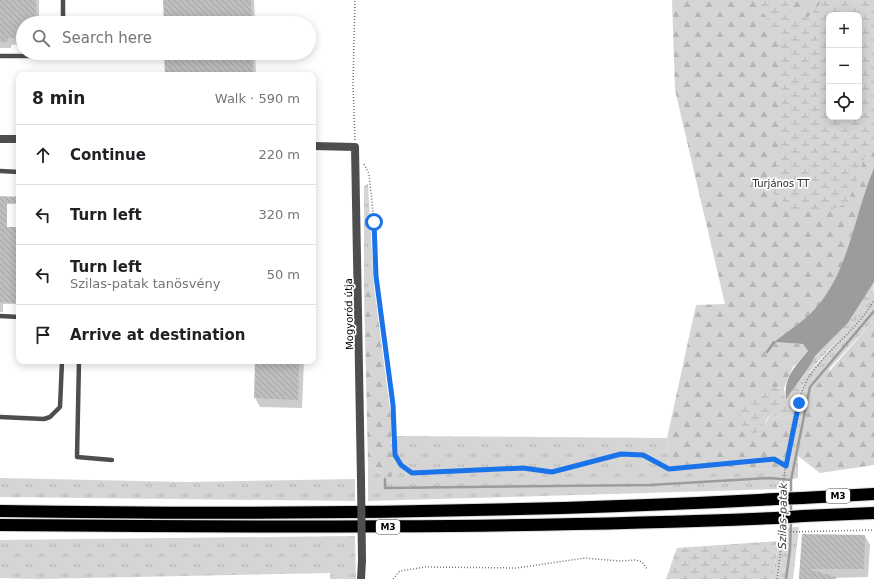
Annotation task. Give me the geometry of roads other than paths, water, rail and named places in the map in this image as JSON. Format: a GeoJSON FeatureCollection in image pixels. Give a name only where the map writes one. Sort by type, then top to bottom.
{"type":"FeatureCollection","features":[{"type":"Feature","properties":{"kind":"highway","name":"M3"},"geometry":{"type":"LineString","coordinates":[[3,510],[304,512],[453,511],[668,505],[874,494]]}},
{"type":"Feature","properties":{"kind":"highway","name":"M3"},"geometry":{"type":"LineString","coordinates":[[0,525],[455,526],[671,522],[874,513]]}},
{"type":"Feature","properties":{"kind":"street"},"geometry":{"type":"LineString","coordinates":[[0,139],[16,139]]}},
{"type":"Feature","properties":{"kind":"street","name":"Mogyoród útja"},"geometry":{"type":"LineString","coordinates":[[316,146],[355,147],[361,480],[361,579]]}},
{"type":"Feature","properties":{"kind":"lane"},"geometry":{"type":"LineString","coordinates":[[63,0],[63,16]]}},
{"type":"Feature","properties":{"kind":"lane"},"geometry":{"type":"LineString","coordinates":[[0,56],[16,56]]}},
{"type":"Feature","properties":{"kind":"lane"},"geometry":{"type":"LineString","coordinates":[[0,171],[16,172]]}},
{"type":"Feature","properties":{"kind":"lane"},"geometry":{"type":"LineString","coordinates":[[0,316],[16,317]]}},
{"type":"Feature","properties":{"kind":"lane"},"geometry":{"type":"LineString","coordinates":[[0,417],[44,419],[54,414],[60,407],[62,364]]}},
{"type":"Feature","properties":{"kind":"lane"},"geometry":{"type":"LineString","coordinates":[[79,364],[77,457],[112,460]]}},
{"type":"Feature","properties":{"kind":"waterway","name":"Szilas-patak"},"geometry":{"type":"LineString","coordinates":[[791,495],[791,480],[810,387],[874,311]]}},
{"type":"Feature","properties":{"kind":"waterway"},"geometry":{"type":"LineString","coordinates":[[767,352],[774,342]]}},
{"type":"Feature","properties":{"kind":"waterway"},"geometry":{"type":"LineString","coordinates":[[385,479],[385,488],[650,485],[770,478],[791,480]]}},
{"type":"Feature","properties":{"kind":"waterway","name":"Szilas-patak"},"geometry":{"type":"LineString","coordinates":[[791,502],[791,513]]}},
{"type":"Feature","properties":{"kind":"waterway","name":"Szilas-patak"},"geometry":{"type":"LineString","coordinates":[[786,579],[790,550],[791,520]]}},
{"type":"Feature","properties":{"kind":"park label","name":"Turjános TT"},"geometry":{"type":"Point","coordinates":[781,183]}}]}
